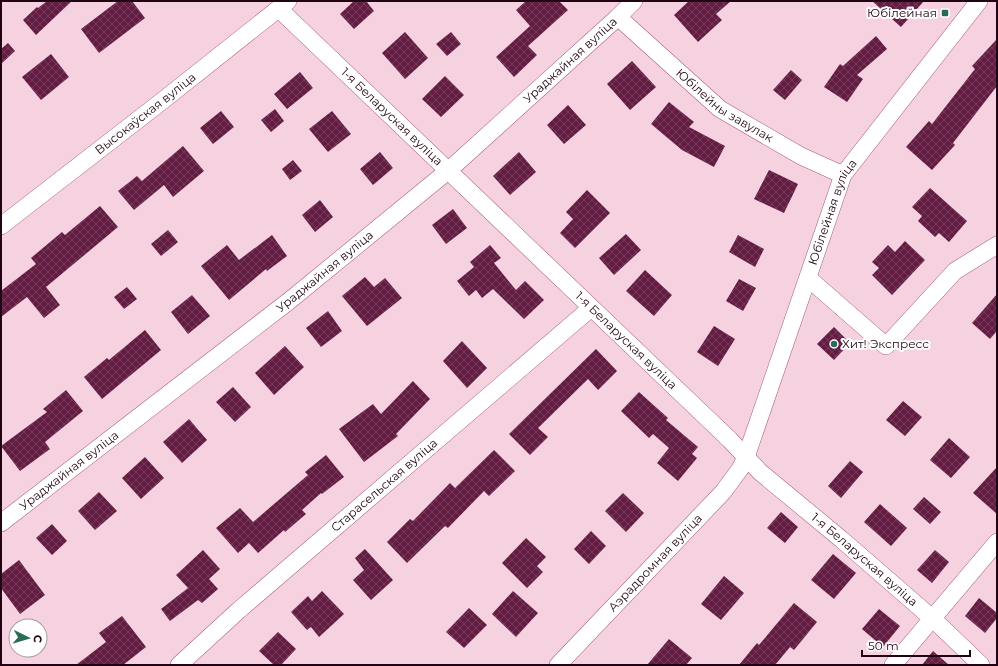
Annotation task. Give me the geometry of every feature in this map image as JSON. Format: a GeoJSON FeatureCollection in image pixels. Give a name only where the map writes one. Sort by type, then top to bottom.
{"type":"FeatureCollection","features":[{"type":"Feature","properties":{"kind":"street","name":"Ураджайная вуліца"},"geometry":{"type":"LineString","coordinates":[[1,523],[289,301],[449,170],[634,1]]}},
{"type":"Feature","properties":{"kind":"street","name":"Юбілейная вуліца"},"geometry":{"type":"LineString","coordinates":[[746,457],[843,175],[979,1]]}},
{"type":"Feature","properties":{"kind":"street","name":"1-я Беларуская вуліца"},"geometry":{"type":"LineString","coordinates":[[284,5],[449,170],[760,472],[841,539],[932,619],[980,665]]}},
{"type":"Feature","properties":{"kind":"street","name":"Высокаўская вуліца"},"geometry":{"type":"LineString","coordinates":[[1,226],[284,5]]}},
{"type":"Feature","properties":{"kind":"street","name":"Юбілейны завулак"},"geometry":{"type":"LineString","coordinates":[[618,17],[720,109],[801,156],[843,175]]}},
{"type":"Feature","properties":{"kind":"street"},"geometry":{"type":"LineString","coordinates":[[808,278],[886,346],[954,271],[997,245]]}},
{"type":"Feature","properties":{"kind":"street","name":"Старасельская вуліца"},"geometry":{"type":"LineString","coordinates":[[179,665],[245,605],[591,308]]}},
{"type":"Feature","properties":{"kind":"street","name":"Аэрадромная вуліца"},"geometry":{"type":"LineString","coordinates":[[558,665],[723,492],[740,469],[746,457]]}},
{"type":"Feature","properties":{"kind":"street"},"geometry":{"type":"LineString","coordinates":[[893,665],[997,542]]}},
{"type":"Feature","properties":{"kind":"building"},"geometry":{"type":"Polygon","coordinates":[[[47,1],[72,1],[36,35],[23,20],[37,7],[38,8],[47,1]]]}},
{"type":"Feature","properties":{"kind":"building"},"geometry":{"type":"Polygon","coordinates":[[[118,1],[132,1],[145,18],[99,53],[81,29],[118,1]]]}},
{"type":"Feature","properties":{"kind":"building"},"geometry":{"type":"Polygon","coordinates":[[[354,1],[366,1],[374,11],[354,29],[340,14],[354,1]]]}},
{"type":"Feature","properties":{"kind":"building"},"geometry":{"type":"Polygon","coordinates":[[[526,1],[559,1],[568,10],[528,46],[537,55],[514,77],[496,57],[530,26],[516,10],[526,1]]]}},
{"type":"Feature","properties":{"kind":"building"},"geometry":{"type":"Polygon","coordinates":[[[689,1],[731,1],[716,14],[722,20],[698,42],[674,15],[689,1]]]}},
{"type":"Feature","properties":{"kind":"building"},"geometry":{"type":"Polygon","coordinates":[[[872,1],[924,1],[901,27],[872,1]]]}},
{"type":"Feature","properties":{"kind":"building"},"geometry":{"type":"Polygon","coordinates":[[[405,32],[428,58],[405,79],[382,53],[405,32]]]}},
{"type":"Feature","properties":{"kind":"building"},"geometry":{"type":"Polygon","coordinates":[[[451,32],[461,44],[447,56],[436,44],[451,32]]]}},
{"type":"Feature","properties":{"kind":"building"},"geometry":{"type":"Polygon","coordinates":[[[876,36],[887,49],[857,75],[863,79],[847,102],[824,87],[840,64],[843,66],[876,36]]]}},
{"type":"Feature","properties":{"kind":"building"},"geometry":{"type":"Polygon","coordinates":[[[997,39],[997,86],[953,143],[955,145],[932,170],[906,147],[929,121],[932,124],[975,69],[972,66],[997,39]]]}},
{"type":"Feature","properties":{"kind":"building"},"geometry":{"type":"Polygon","coordinates":[[[8,43],[15,51],[1,64],[1,49],[8,43]]]}},
{"type":"Feature","properties":{"kind":"building"},"geometry":{"type":"Polygon","coordinates":[[[51,54],[69,77],[41,100],[22,77],[51,54]]]}},
{"type":"Feature","properties":{"kind":"building"},"geometry":{"type":"Polygon","coordinates":[[[632,61],[656,87],[630,110],[607,84],[632,61]]]}},
{"type":"Feature","properties":{"kind":"building"},"geometry":{"type":"Polygon","coordinates":[[[791,70],[802,80],[785,100],[773,90],[791,70]]]}},
{"type":"Feature","properties":{"kind":"building"},"geometry":{"type":"Polygon","coordinates":[[[300,72],[313,88],[287,109],[274,94],[300,72]]]}},
{"type":"Feature","properties":{"kind":"building"},"geometry":{"type":"Polygon","coordinates":[[[445,76],[464,95],[441,117],[422,99],[445,76]]]}},
{"type":"Feature","properties":{"kind":"building"},"geometry":{"type":"Polygon","coordinates":[[[669,102],[694,122],[689,127],[725,146],[714,167],[682,150],[651,124],[669,102]]]}},
{"type":"Feature","properties":{"kind":"building"},"geometry":{"type":"Polygon","coordinates":[[[568,105],[586,125],[564,144],[547,125],[568,105]]]}},
{"type":"Feature","properties":{"kind":"building"},"geometry":{"type":"Polygon","coordinates":[[[275,109],[284,121],[271,132],[261,120],[275,109]]]}},
{"type":"Feature","properties":{"kind":"building"},"geometry":{"type":"Polygon","coordinates":[[[221,111],[234,127],[213,144],[200,128],[221,111]]]}},
{"type":"Feature","properties":{"kind":"building"},"geometry":{"type":"Polygon","coordinates":[[[332,111],[351,134],[328,152],[309,129],[332,111]]]}},
{"type":"Feature","properties":{"kind":"building"},"geometry":{"type":"Polygon","coordinates":[[[183,146],[204,171],[173,197],[164,185],[134,210],[118,191],[137,176],[142,181],[183,146]]]}},
{"type":"Feature","properties":{"kind":"building"},"geometry":{"type":"Polygon","coordinates":[[[380,152],[393,168],[373,185],[360,169],[380,152]]]}},
{"type":"Feature","properties":{"kind":"building"},"geometry":{"type":"Polygon","coordinates":[[[519,152],[536,172],[510,195],[493,176],[519,152]]]}},
{"type":"Feature","properties":{"kind":"building"},"geometry":{"type":"Polygon","coordinates":[[[293,160],[302,171],[290,180],[282,169],[293,160]]]}},
{"type":"Feature","properties":{"kind":"building"},"geometry":{"type":"Polygon","coordinates":[[[769,170],[798,184],[784,213],[754,199],[769,170]]]}},
{"type":"Feature","properties":{"kind":"building"},"geometry":{"type":"Polygon","coordinates":[[[930,188],[967,221],[949,242],[939,233],[935,237],[918,221],[922,216],[912,207],[930,188]]]}},
{"type":"Feature","properties":{"kind":"building"},"geometry":{"type":"Polygon","coordinates":[[[587,190],[610,213],[575,248],[560,233],[573,219],[566,212],[587,190]]]}},
{"type":"Feature","properties":{"kind":"building"},"geometry":{"type":"Polygon","coordinates":[[[320,200],[333,217],[315,232],[302,215],[320,200]]]}},
{"type":"Feature","properties":{"kind":"building"},"geometry":{"type":"Polygon","coordinates":[[[100,206],[118,227],[46,287],[60,305],[44,318],[27,297],[1,317],[1,291],[36,264],[31,258],[62,232],[65,235],[100,206]]]}},
{"type":"Feature","properties":{"kind":"building"},"geometry":{"type":"Polygon","coordinates":[[[453,209],[467,228],[446,244],[432,225],[453,209]]]}},
{"type":"Feature","properties":{"kind":"building"},"geometry":{"type":"Polygon","coordinates":[[[168,230],[178,242],[161,256],[151,244],[168,230]]]}},
{"type":"Feature","properties":{"kind":"building"},"geometry":{"type":"Polygon","coordinates":[[[626,234],[641,250],[614,275],[599,258],[626,234]]]}},
{"type":"Feature","properties":{"kind":"building"},"geometry":{"type":"Polygon","coordinates":[[[272,235],[287,256],[267,271],[266,269],[229,300],[201,266],[227,245],[239,260],[272,235]]]}},
{"type":"Feature","properties":{"kind":"building"},"geometry":{"type":"Polygon","coordinates":[[[738,235],[764,249],[755,267],[729,252],[738,235]]]}},
{"type":"Feature","properties":{"kind":"building"},"geometry":{"type":"Polygon","coordinates":[[[905,241],[925,260],[892,295],[872,275],[879,268],[872,262],[888,245],[895,252],[905,241]]]}},
{"type":"Feature","properties":{"kind":"building"},"geometry":{"type":"Polygon","coordinates":[[[490,245],[501,258],[494,263],[516,290],[525,281],[544,300],[524,319],[493,289],[482,298],[476,290],[469,296],[457,281],[474,267],[470,262],[490,245]]]}},
{"type":"Feature","properties":{"kind":"building"},"geometry":{"type":"Polygon","coordinates":[[[645,270],[672,295],[654,316],[626,291],[645,270]]]}},
{"type":"Feature","properties":{"kind":"building"},"geometry":{"type":"Polygon","coordinates":[[[365,277],[374,287],[385,278],[402,298],[367,326],[342,296],[365,277]]]}},
{"type":"Feature","properties":{"kind":"building"},"geometry":{"type":"Polygon","coordinates":[[[739,279],[756,288],[743,311],[726,301],[739,279]]]}},
{"type":"Feature","properties":{"kind":"building"},"geometry":{"type":"Polygon","coordinates":[[[127,287],[137,299],[124,309],[114,297],[127,287]]]}},
{"type":"Feature","properties":{"kind":"building"},"geometry":{"type":"Polygon","coordinates":[[[997,294],[997,331],[990,339],[972,323],[997,294]]]}},
{"type":"Feature","properties":{"kind":"building"},"geometry":{"type":"Polygon","coordinates":[[[192,295],[210,316],[188,334],[171,312],[192,295]]]}},
{"type":"Feature","properties":{"kind":"building"},"geometry":{"type":"Polygon","coordinates":[[[328,311],[342,331],[321,347],[306,328],[328,311]]]}},
{"type":"Feature","properties":{"kind":"building"},"geometry":{"type":"Polygon","coordinates":[[[714,326],[735,339],[718,366],[697,352],[714,326]]]}},
{"type":"Feature","properties":{"kind":"building","name":"Хит! Экспресс"},"geometry":{"type":"Polygon","coordinates":[[[834,327],[850,343],[834,360],[817,344],[834,327]]]}},
{"type":"Feature","properties":{"kind":"building"},"geometry":{"type":"Polygon","coordinates":[[[145,330],[161,350],[102,399],[84,377],[107,358],[109,360],[145,330]]]}},
{"type":"Feature","properties":{"kind":"building"},"geometry":{"type":"Polygon","coordinates":[[[462,341],[487,368],[467,388],[443,361],[462,341]]]}},
{"type":"Feature","properties":{"kind":"building"},"geometry":{"type":"Polygon","coordinates":[[[285,346],[304,367],[274,395],[255,373],[285,346]]]}},
{"type":"Feature","properties":{"kind":"building"},"geometry":{"type":"Polygon","coordinates":[[[596,349],[617,371],[598,390],[588,379],[538,428],[548,437],[530,455],[509,434],[596,349]]]}},
{"type":"Feature","properties":{"kind":"building"},"geometry":{"type":"Polygon","coordinates":[[[413,381],[430,399],[396,434],[398,436],[364,462],[339,429],[373,404],[381,414],[413,381]]]}},
{"type":"Feature","properties":{"kind":"building"},"geometry":{"type":"Polygon","coordinates":[[[233,387],[251,407],[235,422],[216,402],[233,387]]]}},
{"type":"Feature","properties":{"kind":"building"},"geometry":{"type":"Polygon","coordinates":[[[66,390],[83,411],[45,442],[50,449],[20,471],[1,446],[47,412],[43,409],[66,390]]]}},
{"type":"Feature","properties":{"kind":"building"},"geometry":{"type":"Polygon","coordinates":[[[639,392],[668,418],[666,420],[698,447],[692,454],[697,458],[678,481],[657,463],[669,448],[653,434],[649,438],[621,411],[639,392]]]}},
{"type":"Feature","properties":{"kind":"building"},"geometry":{"type":"Polygon","coordinates":[[[903,401],[922,417],[905,436],[886,420],[903,401]]]}},
{"type":"Feature","properties":{"kind":"building"},"geometry":{"type":"Polygon","coordinates":[[[189,419],[207,440],[182,463],[163,442],[189,419]]]}},
{"type":"Feature","properties":{"kind":"building"},"geometry":{"type":"Polygon","coordinates":[[[949,438],[970,457],[951,478],[930,460],[949,438]]]}},
{"type":"Feature","properties":{"kind":"building"},"geometry":{"type":"Polygon","coordinates":[[[494,450],[515,471],[489,496],[484,491],[448,528],[445,526],[407,563],[387,542],[410,519],[413,521],[450,483],[455,488],[494,450]]]}},
{"type":"Feature","properties":{"kind":"building"},"geometry":{"type":"Polygon","coordinates":[[[326,455],[344,477],[322,494],[321,493],[302,510],[306,514],[285,532],[284,530],[258,553],[249,543],[238,553],[216,528],[240,508],[253,522],[308,475],[305,472],[326,455]]]}},
{"type":"Feature","properties":{"kind":"building"},"geometry":{"type":"Polygon","coordinates":[[[145,457],[164,478],[141,499],[122,478],[145,457]]]}},
{"type":"Feature","properties":{"kind":"building"},"geometry":{"type":"Polygon","coordinates":[[[850,461],[863,472],[841,498],[828,486],[850,461]]]}},
{"type":"Feature","properties":{"kind":"building"},"geometry":{"type":"Polygon","coordinates":[[[997,467],[997,514],[973,493],[997,467]]]}},
{"type":"Feature","properties":{"kind":"building"},"geometry":{"type":"Polygon","coordinates":[[[99,492],[117,511],[95,530],[78,511],[99,492]]]}},
{"type":"Feature","properties":{"kind":"building"},"geometry":{"type":"Polygon","coordinates":[[[623,493],[644,513],[626,532],[605,511],[623,493]]]}},
{"type":"Feature","properties":{"kind":"building"},"geometry":{"type":"Polygon","coordinates":[[[924,497],[941,512],[930,524],[913,509],[924,497]]]}},
{"type":"Feature","properties":{"kind":"building"},"geometry":{"type":"Polygon","coordinates":[[[880,504],[907,528],[891,546],[864,522],[880,504]]]}},
{"type":"Feature","properties":{"kind":"building"},"geometry":{"type":"Polygon","coordinates":[[[781,512],[798,527],[785,543],[767,528],[781,512]]]}},
{"type":"Feature","properties":{"kind":"building"},"geometry":{"type":"Polygon","coordinates":[[[52,524],[67,541],[52,555],[36,538],[52,524]]]}},
{"type":"Feature","properties":{"kind":"building"},"geometry":{"type":"Polygon","coordinates":[[[591,531],[606,546],[589,564],[574,549],[591,531]]]}},
{"type":"Feature","properties":{"kind":"building"},"geometry":{"type":"Polygon","coordinates":[[[526,538],[546,557],[537,566],[543,572],[527,588],[502,563],[526,538]]]}},
{"type":"Feature","properties":{"kind":"building"},"geometry":{"type":"Polygon","coordinates":[[[365,549],[393,580],[371,600],[353,580],[364,570],[355,558],[365,549]]]}},
{"type":"Feature","properties":{"kind":"building"},"geometry":{"type":"Polygon","coordinates":[[[203,550],[220,569],[209,579],[218,589],[202,603],[198,600],[170,621],[161,609],[188,588],[176,575],[203,550]]]}},
{"type":"Feature","properties":{"kind":"building"},"geometry":{"type":"Polygon","coordinates":[[[935,550],[949,562],[932,583],[917,570],[935,550]]]}},
{"type":"Feature","properties":{"kind":"building"},"geometry":{"type":"Polygon","coordinates":[[[833,554],[856,573],[834,599],[811,580],[833,554]]]}},
{"type":"Feature","properties":{"kind":"building"},"geometry":{"type":"Polygon","coordinates":[[[19,560],[45,595],[20,614],[1,588],[1,574],[19,560]]]}},
{"type":"Feature","properties":{"kind":"building"},"geometry":{"type":"Polygon","coordinates":[[[724,576],[744,593],[721,620],[701,604],[724,576]]]}},
{"type":"Feature","properties":{"kind":"building"},"geometry":{"type":"Polygon","coordinates":[[[322,591],[344,614],[319,637],[311,627],[307,630],[291,612],[308,596],[312,601],[322,591]]]}},
{"type":"Feature","properties":{"kind":"building"},"geometry":{"type":"Polygon","coordinates":[[[513,591],[538,613],[516,637],[492,614],[513,591]]]}},
{"type":"Feature","properties":{"kind":"building"},"geometry":{"type":"Polygon","coordinates":[[[979,598],[997,613],[997,618],[985,633],[965,616],[979,598]]]}},
{"type":"Feature","properties":{"kind":"building"},"geometry":{"type":"Polygon","coordinates":[[[794,603],[817,622],[794,650],[790,647],[775,665],[739,665],[757,643],[759,645],[794,603]]]}},
{"type":"Feature","properties":{"kind":"building"},"geometry":{"type":"Polygon","coordinates":[[[469,608],[487,625],[464,648],[446,632],[469,608]]]}},
{"type":"Feature","properties":{"kind":"building"},"geometry":{"type":"Polygon","coordinates":[[[879,609],[900,626],[883,647],[862,629],[879,609]]]}},
{"type":"Feature","properties":{"kind":"building"},"geometry":{"type":"Polygon","coordinates":[[[122,616],[146,647],[123,665],[76,665],[106,642],[99,633],[122,616]]]}},
{"type":"Feature","properties":{"kind":"building"},"geometry":{"type":"Polygon","coordinates":[[[278,632],[296,649],[281,665],[274,665],[259,651],[278,632]]]}},
{"type":"Feature","properties":{"kind":"building"},"geometry":{"type":"Polygon","coordinates":[[[669,639],[692,658],[686,665],[647,665],[669,639]]]}},
{"type":"Feature","properties":{"kind":"building"},"geometry":{"type":"Polygon","coordinates":[[[933,651],[949,665],[922,665],[933,651]]]}},
{"type":"Feature","properties":{"kind":"place","name":"Юбілейная"},"geometry":{"type":"Point","coordinates":[945,13]}},
{"type":"Feature","properties":{"kind":"place","name":"Хит! Экспресс"},"geometry":{"type":"Point","coordinates":[834,344]}}]}
